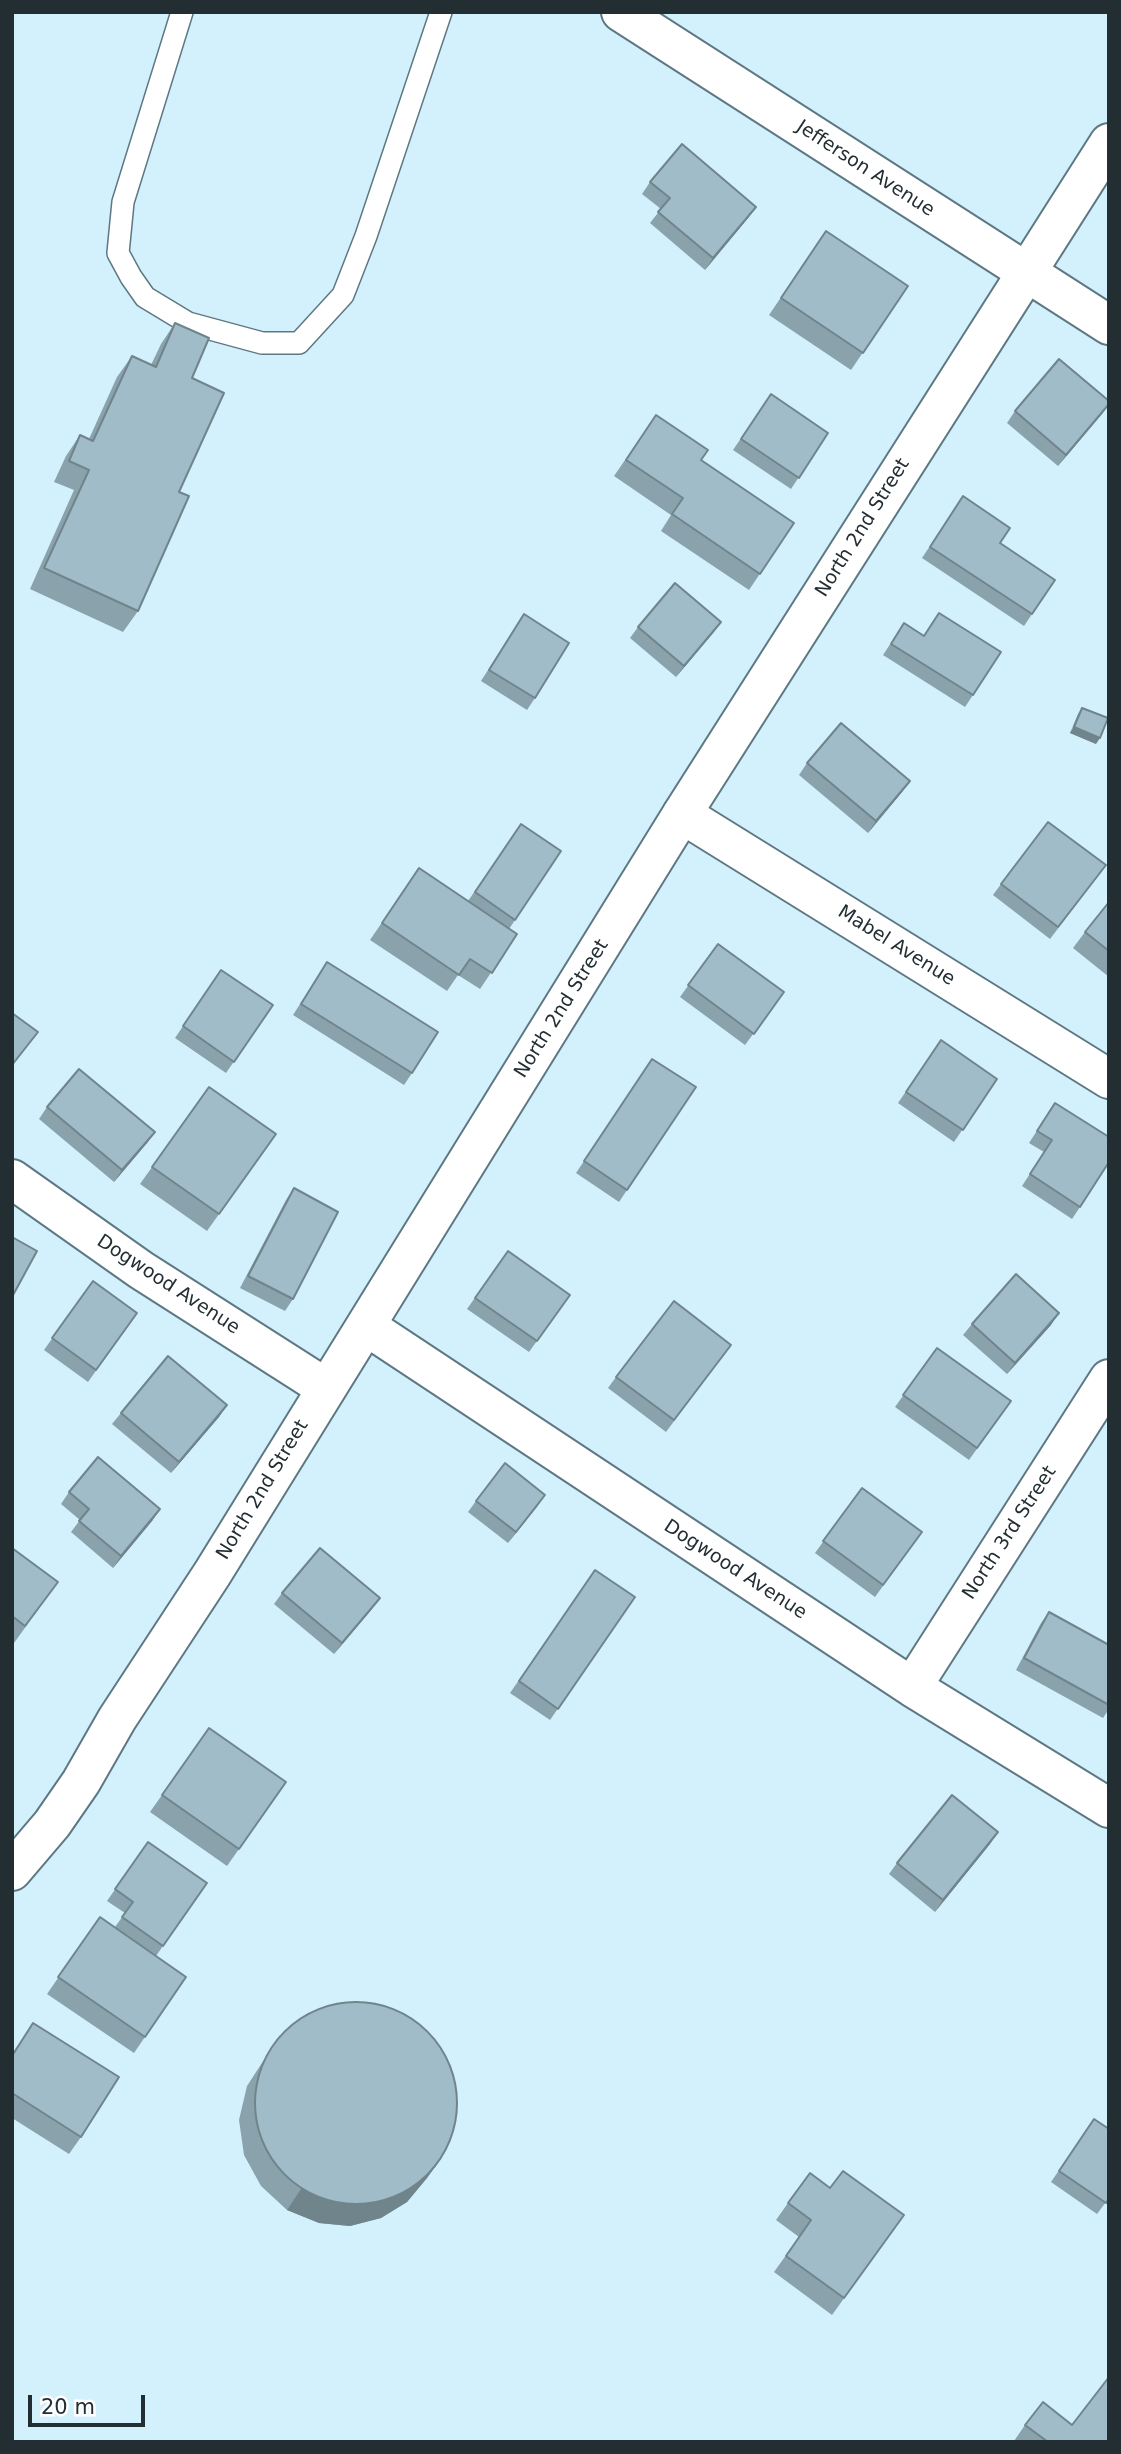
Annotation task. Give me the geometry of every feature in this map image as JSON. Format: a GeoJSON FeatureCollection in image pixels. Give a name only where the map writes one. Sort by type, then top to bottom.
{"type":"FeatureCollection","features":[{"type":"Feature","properties":{"kind":"street","name":"Jefferson Avenue"},"geometry":{"type":"LineString","coordinates":[[621,12],[1109,325]]}},
{"type":"Feature","properties":{"kind":"street","name":"North 2nd Street"},"geometry":{"type":"LineString","coordinates":[[12,1871],[52,1824],[80,1782],[117,1719],[212,1574],[682,814],[1109,144]]}},
{"type":"Feature","properties":{"kind":"street","name":"Mabel Avenue"},"geometry":{"type":"LineString","coordinates":[[682,814],[1109,1079]]}},
{"type":"Feature","properties":{"kind":"street","name":"Dogwood Avenue"},"geometry":{"type":"LineString","coordinates":[[12,1179],[141,1270],[326,1388]]}},
{"type":"Feature","properties":{"kind":"street","name":"Dogwood Avenue"},"geometry":{"type":"LineString","coordinates":[[366,1326],[912,1687],[1109,1808]]}},
{"type":"Feature","properties":{"kind":"street","name":"North 3rd Street"},"geometry":{"type":"LineString","coordinates":[[912,1687],[1109,1379]]}},
{"type":"Feature","properties":{"kind":"lane"},"geometry":{"type":"LineString","coordinates":[[182,12],[123,202],[118,253],[145,296],[188,323],[262,342],[299,343],[343,295],[366,236],[441,12]]}},
{"type":"Feature","properties":{"kind":"building"},"geometry":{"type":"Polygon","coordinates":[[[682,144],[756,207],[713,258],[658,212],[670,198],[650,182],[682,144]]]}},
{"type":"Feature","properties":{"kind":"building"},"geometry":{"type":"Polygon","coordinates":[[[826,231],[908,286],[863,353],[781,298],[826,231]]]}},
{"type":"Feature","properties":{"kind":"building"},"geometry":{"type":"Polygon","coordinates":[[[175,323],[209,338],[192,378],[224,393],[179,492],[189,496],[138,611],[44,568],[89,470],[69,461],[80,435],[93,441],[132,356],[156,367],[175,323]]]}},
{"type":"Feature","properties":{"kind":"building"},"geometry":{"type":"Polygon","coordinates":[[[1059,359],[1109,401],[1066,455],[1015,411],[1059,359]]]}},
{"type":"Feature","properties":{"kind":"building"},"geometry":{"type":"Polygon","coordinates":[[[771,394],[828,433],[799,478],[741,439],[771,394]]]}},
{"type":"Feature","properties":{"kind":"building"},"geometry":{"type":"Polygon","coordinates":[[[656,415],[708,450],[701,460],[794,523],[760,574],[672,514],[683,498],[626,460],[656,415]]]}},
{"type":"Feature","properties":{"kind":"building"},"geometry":{"type":"Polygon","coordinates":[[[963,496],[1010,528],[1000,543],[1055,580],[1032,614],[930,547],[963,496]]]}},
{"type":"Feature","properties":{"kind":"building"},"geometry":{"type":"Polygon","coordinates":[[[675,583],[721,622],[684,666],[638,627],[675,583]]]}},
{"type":"Feature","properties":{"kind":"building"},"geometry":{"type":"Polygon","coordinates":[[[939,613],[1001,652],[973,695],[891,644],[904,623],[924,636],[939,613]]]}},
{"type":"Feature","properties":{"kind":"building"},"geometry":{"type":"Polygon","coordinates":[[[524,614],[569,643],[535,698],[489,670],[524,614]]]}},
{"type":"Feature","properties":{"kind":"building"},"geometry":{"type":"Polygon","coordinates":[[[1082,708],[1108,718],[1100,738],[1074,727],[1082,708]]]}},
{"type":"Feature","properties":{"kind":"building"},"geometry":{"type":"Polygon","coordinates":[[[841,723],[910,781],[876,821],[807,763],[841,723]]]}},
{"type":"Feature","properties":{"kind":"building"},"geometry":{"type":"Polygon","coordinates":[[[1048,822],[1106,865],[1058,927],[1001,884],[1048,822]]]}},
{"type":"Feature","properties":{"kind":"building"},"geometry":{"type":"Polygon","coordinates":[[[521,824],[561,851],[515,920],[475,892],[521,824]]]}},
{"type":"Feature","properties":{"kind":"building"},"geometry":{"type":"Polygon","coordinates":[[[419,868],[517,934],[492,973],[470,959],[459,975],[382,923],[419,868]]]}},
{"type":"Feature","properties":{"kind":"building"},"geometry":{"type":"Polygon","coordinates":[[[1109,902],[1109,951],[1085,932],[1109,902]]]}},
{"type":"Feature","properties":{"kind":"building"},"geometry":{"type":"Polygon","coordinates":[[[718,944],[784,992],[754,1034],[688,985],[718,944]]]}},
{"type":"Feature","properties":{"kind":"building"},"geometry":{"type":"Polygon","coordinates":[[[327,962],[438,1032],[412,1073],[301,1004],[327,962]]]}},
{"type":"Feature","properties":{"kind":"building"},"geometry":{"type":"Polygon","coordinates":[[[221,970],[273,1005],[234,1062],[183,1026],[221,970]]]}},
{"type":"Feature","properties":{"kind":"building"},"geometry":{"type":"Polygon","coordinates":[[[12,1013],[38,1032],[12,1065],[12,1013]]]}},
{"type":"Feature","properties":{"kind":"building"},"geometry":{"type":"Polygon","coordinates":[[[941,1040],[997,1079],[963,1130],[906,1092],[941,1040]]]}},
{"type":"Feature","properties":{"kind":"building"},"geometry":{"type":"Polygon","coordinates":[[[652,1059],[696,1087],[627,1190],[584,1161],[652,1059]]]}},
{"type":"Feature","properties":{"kind":"building"},"geometry":{"type":"Polygon","coordinates":[[[79,1069],[155,1132],[122,1170],[47,1107],[79,1069]]]}},
{"type":"Feature","properties":{"kind":"building"},"geometry":{"type":"Polygon","coordinates":[[[209,1087],[276,1134],[219,1214],[152,1167],[209,1087]]]}},
{"type":"Feature","properties":{"kind":"building"},"geometry":{"type":"Polygon","coordinates":[[[1055,1103],[1109,1137],[1109,1162],[1080,1207],[1030,1174],[1052,1140],[1037,1131],[1055,1103]]]}},
{"type":"Feature","properties":{"kind":"building"},"geometry":{"type":"Polygon","coordinates":[[[294,1188],[338,1212],[293,1299],[248,1276],[294,1188]]]}},
{"type":"Feature","properties":{"kind":"building"},"geometry":{"type":"Polygon","coordinates":[[[12,1237],[37,1251],[12,1297],[12,1237]]]}},
{"type":"Feature","properties":{"kind":"building"},"geometry":{"type":"Polygon","coordinates":[[[508,1251],[570,1295],[537,1341],[475,1298],[508,1251]]]}},
{"type":"Feature","properties":{"kind":"building"},"geometry":{"type":"Polygon","coordinates":[[[1016,1274],[1059,1313],[1015,1363],[972,1324],[1016,1274]]]}},
{"type":"Feature","properties":{"kind":"building"},"geometry":{"type":"Polygon","coordinates":[[[93,1281],[137,1313],[96,1370],[52,1338],[93,1281]]]}},
{"type":"Feature","properties":{"kind":"building"},"geometry":{"type":"Polygon","coordinates":[[[674,1301],[731,1345],[674,1420],[616,1377],[674,1301]]]}},
{"type":"Feature","properties":{"kind":"building"},"geometry":{"type":"Polygon","coordinates":[[[937,1348],[1011,1401],[977,1448],[903,1395],[937,1348]]]}},
{"type":"Feature","properties":{"kind":"building"},"geometry":{"type":"Polygon","coordinates":[[[168,1356],[227,1405],[179,1462],[121,1413],[168,1356]]]}},
{"type":"Feature","properties":{"kind":"building"},"geometry":{"type":"Polygon","coordinates":[[[98,1457],[160,1509],[121,1556],[79,1521],[89,1509],[69,1492],[98,1457]]]}},
{"type":"Feature","properties":{"kind":"building"},"geometry":{"type":"Polygon","coordinates":[[[505,1463],[545,1495],[516,1532],[476,1501],[505,1463]]]}},
{"type":"Feature","properties":{"kind":"building"},"geometry":{"type":"Polygon","coordinates":[[[862,1488],[922,1532],[883,1585],[823,1541],[862,1488]]]}},
{"type":"Feature","properties":{"kind":"building"},"geometry":{"type":"Polygon","coordinates":[[[12,1548],[58,1582],[25,1626],[12,1616],[12,1548]]]}},
{"type":"Feature","properties":{"kind":"building"},"geometry":{"type":"Polygon","coordinates":[[[320,1548],[380,1598],[342,1643],[282,1593],[320,1548]]]}},
{"type":"Feature","properties":{"kind":"building"},"geometry":{"type":"Polygon","coordinates":[[[595,1570],[635,1597],[558,1709],[519,1681],[595,1570]]]}},
{"type":"Feature","properties":{"kind":"building"},"geometry":{"type":"Polygon","coordinates":[[[1049,1612],[1109,1645],[1109,1705],[1024,1658],[1049,1612]]]}},
{"type":"Feature","properties":{"kind":"building"},"geometry":{"type":"Polygon","coordinates":[[[209,1728],[286,1782],[239,1849],[162,1795],[209,1728]]]}},
{"type":"Feature","properties":{"kind":"building"},"geometry":{"type":"Polygon","coordinates":[[[952,1795],[998,1832],[943,1900],[897,1863],[952,1795]]]}},
{"type":"Feature","properties":{"kind":"building"},"geometry":{"type":"Polygon","coordinates":[[[148,1842],[207,1883],[163,1946],[122,1917],[133,1902],[115,1889],[148,1842]]]}},
{"type":"Feature","properties":{"kind":"building"},"geometry":{"type":"Polygon","coordinates":[[[100,1917],[186,1977],[145,2037],[58,1977],[100,1917]]]}},
{"type":"Feature","properties":{"kind":"building"},"geometry":{"type":"Polygon","coordinates":[[[356,2002],[395,2010],[412,2019],[427,2032],[440,2047],[449,2064],[457,2103],[449,2142],[440,2159],[427,2174],[412,2187],[395,2196],[356,2204],[317,2196],[300,2187],[285,2174],[272,2159],[263,2142],[255,2103],[263,2064],[272,2047],[285,2032],[300,2019],[317,2010],[356,2002]]]}},
{"type":"Feature","properties":{"kind":"building"},"geometry":{"type":"Polygon","coordinates":[[[33,2023],[119,2077],[81,2137],[12,2093],[12,2056],[33,2023]]]}},
{"type":"Feature","properties":{"kind":"building"},"geometry":{"type":"Polygon","coordinates":[[[1094,2119],[1109,2129],[1109,2198],[1106,2203],[1059,2171],[1094,2119]]]}},
{"type":"Feature","properties":{"kind":"building"},"geometry":{"type":"Polygon","coordinates":[[[843,2171],[904,2215],[844,2298],[786,2256],[811,2220],[788,2203],[810,2173],[830,2188],[843,2171]]]}},
{"type":"Feature","properties":{"kind":"building"},"geometry":{"type":"Polygon","coordinates":[[[1109,2377],[1109,2442],[1048,2442],[1025,2425],[1043,2402],[1072,2425],[1109,2377]]]}}]}
